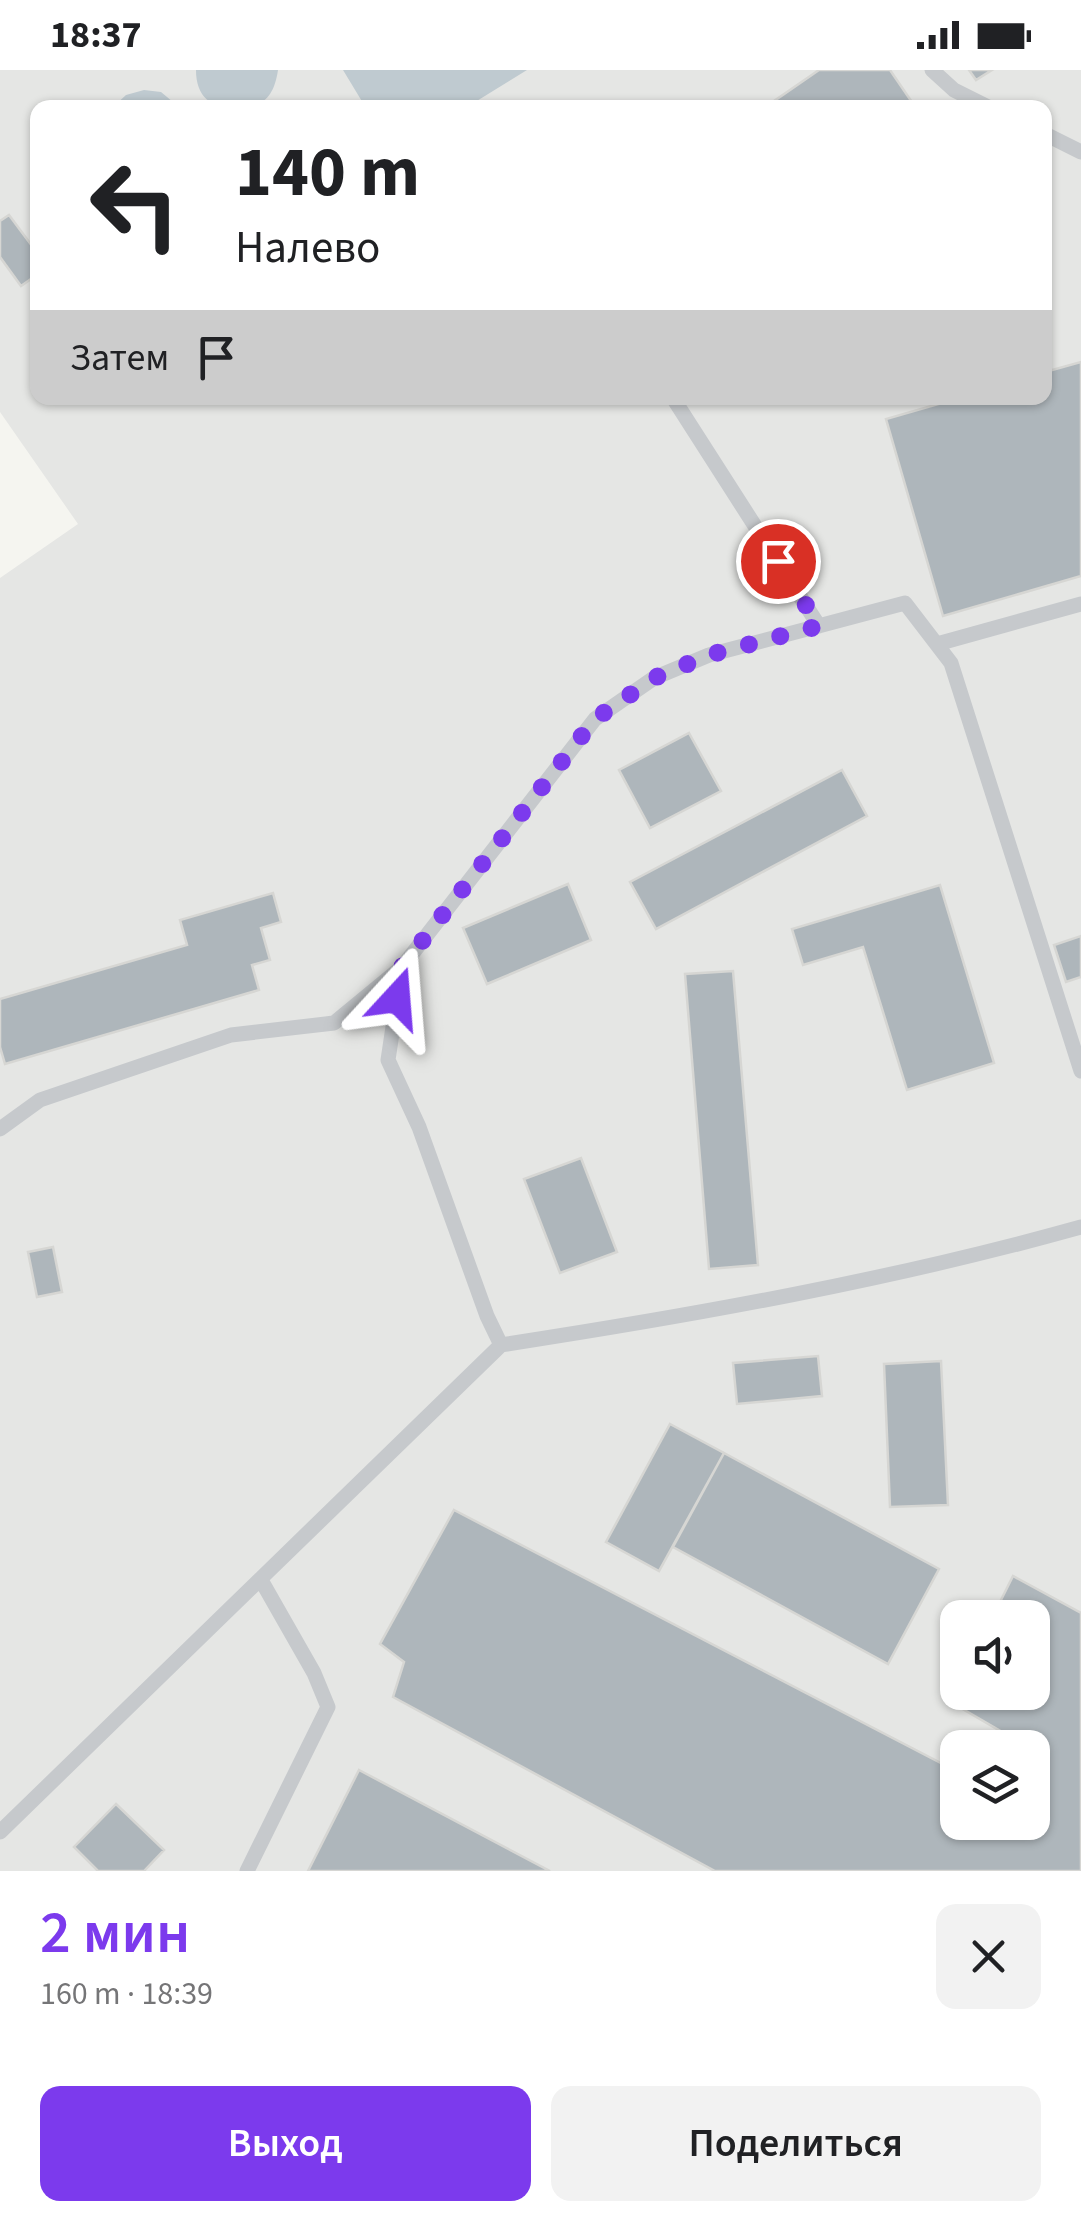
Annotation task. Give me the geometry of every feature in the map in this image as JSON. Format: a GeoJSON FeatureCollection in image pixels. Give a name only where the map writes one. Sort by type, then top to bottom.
{"type":"FeatureCollection","features":[{"type":"Feature","properties":{"kind":"lane"},"geometry":{"type":"LineString","coordinates":[[932,70],[954,90],[974,100]]}},
{"type":"Feature","properties":{"kind":"lane"},"geometry":{"type":"LineString","coordinates":[[1052,138],[1081,152]]}},
{"type":"Feature","properties":{"kind":"lane"},"geometry":{"type":"LineString","coordinates":[[677,405],[819,626]]}},
{"type":"Feature","properties":{"kind":"lane"},"geometry":{"type":"LineString","coordinates":[[0,1129],[40,1100],[231,1035],[334,1023],[402,967],[595,719],[654,678],[709,655],[905,603],[951,663],[1081,1071]]}},
{"type":"Feature","properties":{"kind":"lane"},"geometry":{"type":"LineString","coordinates":[[937,644],[1081,604]]}},
{"type":"Feature","properties":{"kind":"lane"},"geometry":{"type":"LineString","coordinates":[[402,967],[388,1060],[419,1127],[501,1345]]}},
{"type":"Feature","properties":{"kind":"lane"},"geometry":{"type":"LineString","coordinates":[[0,1832],[501,1345],[679,1318],[1081,1228]]}},
{"type":"Feature","properties":{"kind":"lane"},"geometry":{"type":"LineString","coordinates":[[247,1871],[328,1707],[314,1673],[260,1580]]}},
{"type":"Feature","properties":{"kind":"shaded area"},"geometry":{"type":"Polygon","coordinates":[[[0,70],[1081,70],[1081,1871],[0,1871],[0,578],[78,524],[0,412],[0,70]]]}},
{"type":"Feature","properties":{"kind":"shaded area"},"geometry":{"type":"Polygon","coordinates":[[[196,70],[278,70],[274,87],[264,100],[208,100],[196,70]]]}},
{"type":"Feature","properties":{"kind":"shaded area"},"geometry":{"type":"Polygon","coordinates":[[[343,70],[527,70],[478,100],[361,100],[343,70]]]}},
{"type":"Feature","properties":{"kind":"shaded area"},"geometry":{"type":"Polygon","coordinates":[[[144,90],[161,92],[171,100],[121,100],[144,90]]]}},
{"type":"Feature","properties":{"kind":"building"},"geometry":{"type":"Polygon","coordinates":[[[819,70],[890,70],[911,100],[776,100],[819,70]]]}},
{"type":"Feature","properties":{"kind":"building"},"geometry":{"type":"Polygon","coordinates":[[[969,70],[992,70],[976,80],[969,70]]]}},
{"type":"Feature","properties":{"kind":"building"},"geometry":{"type":"Polygon","coordinates":[[[9,215],[30,243],[30,280],[21,286],[0,257],[0,221],[9,215]]]}},
{"type":"Feature","properties":{"kind":"building"},"geometry":{"type":"Polygon","coordinates":[[[1081,362],[1081,576],[943,616],[886,419],[935,405],[1052,405],[1052,370],[1081,362]]]}},
{"type":"Feature","properties":{"kind":"building"},"geometry":{"type":"Polygon","coordinates":[[[689,733],[721,791],[650,828],[619,770],[689,733]]]}},
{"type":"Feature","properties":{"kind":"building"},"geometry":{"type":"Polygon","coordinates":[[[842,770],[867,816],[656,929],[630,882],[842,770]]]}},
{"type":"Feature","properties":{"kind":"building"},"geometry":{"type":"Polygon","coordinates":[[[568,884],[591,940],[487,984],[463,928],[568,884]]]}},
{"type":"Feature","properties":{"kind":"building"},"geometry":{"type":"Polygon","coordinates":[[[940,885],[994,1063],[907,1090],[863,947],[803,965],[792,929],[940,885]]]}},
{"type":"Feature","properties":{"kind":"building"},"geometry":{"type":"Polygon","coordinates":[[[273,893],[281,922],[261,928],[270,960],[252,965],[259,990],[5,1064],[0,1047],[0,999],[187,945],[180,920],[273,893]]]}},
{"type":"Feature","properties":{"kind":"building"},"geometry":{"type":"Polygon","coordinates":[[[1081,936],[1081,977],[1066,982],[1054,945],[1081,936]]]}},
{"type":"Feature","properties":{"kind":"building"},"geometry":{"type":"Polygon","coordinates":[[[733,971],[758,1265],[709,1269],[685,974],[733,971]]]}},
{"type":"Feature","properties":{"kind":"building"},"geometry":{"type":"Polygon","coordinates":[[[581,1158],[617,1252],[560,1273],[524,1179],[581,1158]]]}},
{"type":"Feature","properties":{"kind":"building"},"geometry":{"type":"Polygon","coordinates":[[[53,1247],[62,1292],[37,1297],[28,1252],[53,1247]]]}},
{"type":"Feature","properties":{"kind":"building"},"geometry":{"type":"Polygon","coordinates":[[[818,1356],[822,1396],[737,1404],[733,1363],[818,1356]]]}},
{"type":"Feature","properties":{"kind":"building"},"geometry":{"type":"Polygon","coordinates":[[[941,1361],[948,1505],[890,1507],[884,1364],[941,1361]]]}},
{"type":"Feature","properties":{"kind":"building"},"geometry":{"type":"Polygon","coordinates":[[[670,1424],[724,1453],[659,1571],[606,1542],[670,1424]]]}},
{"type":"Feature","properties":{"kind":"building"},"geometry":{"type":"Polygon","coordinates":[[[724,1453],[939,1569],[888,1664],[673,1547],[724,1453]]]}},
{"type":"Feature","properties":{"kind":"building"},"geometry":{"type":"Polygon","coordinates":[[[454,1510],[940,1763],[940,1840],[1050,1840],[1050,1730],[999,1730],[964,1710],[1050,1710],[1050,1600],[1001,1600],[1013,1576],[1081,1613],[1081,1871],[715,1871],[393,1697],[404,1662],[380,1644],[454,1510]]]}},
{"type":"Feature","properties":{"kind":"building"},"geometry":{"type":"Polygon","coordinates":[[[359,1770],[550,1871],[308,1871],[359,1770]]]}},
{"type":"Feature","properties":{"kind":"building"},"geometry":{"type":"Polygon","coordinates":[[[116,1804],[164,1850],[144,1871],[98,1871],[74,1847],[116,1804]]]}},
{"type":"Feature","properties":{"kind":"route"},"geometry":{"type":"LineString","coordinates":[[397,998],[402,967],[595,719],[654,678],[709,655],[819,626],[778,561]]}}]}
